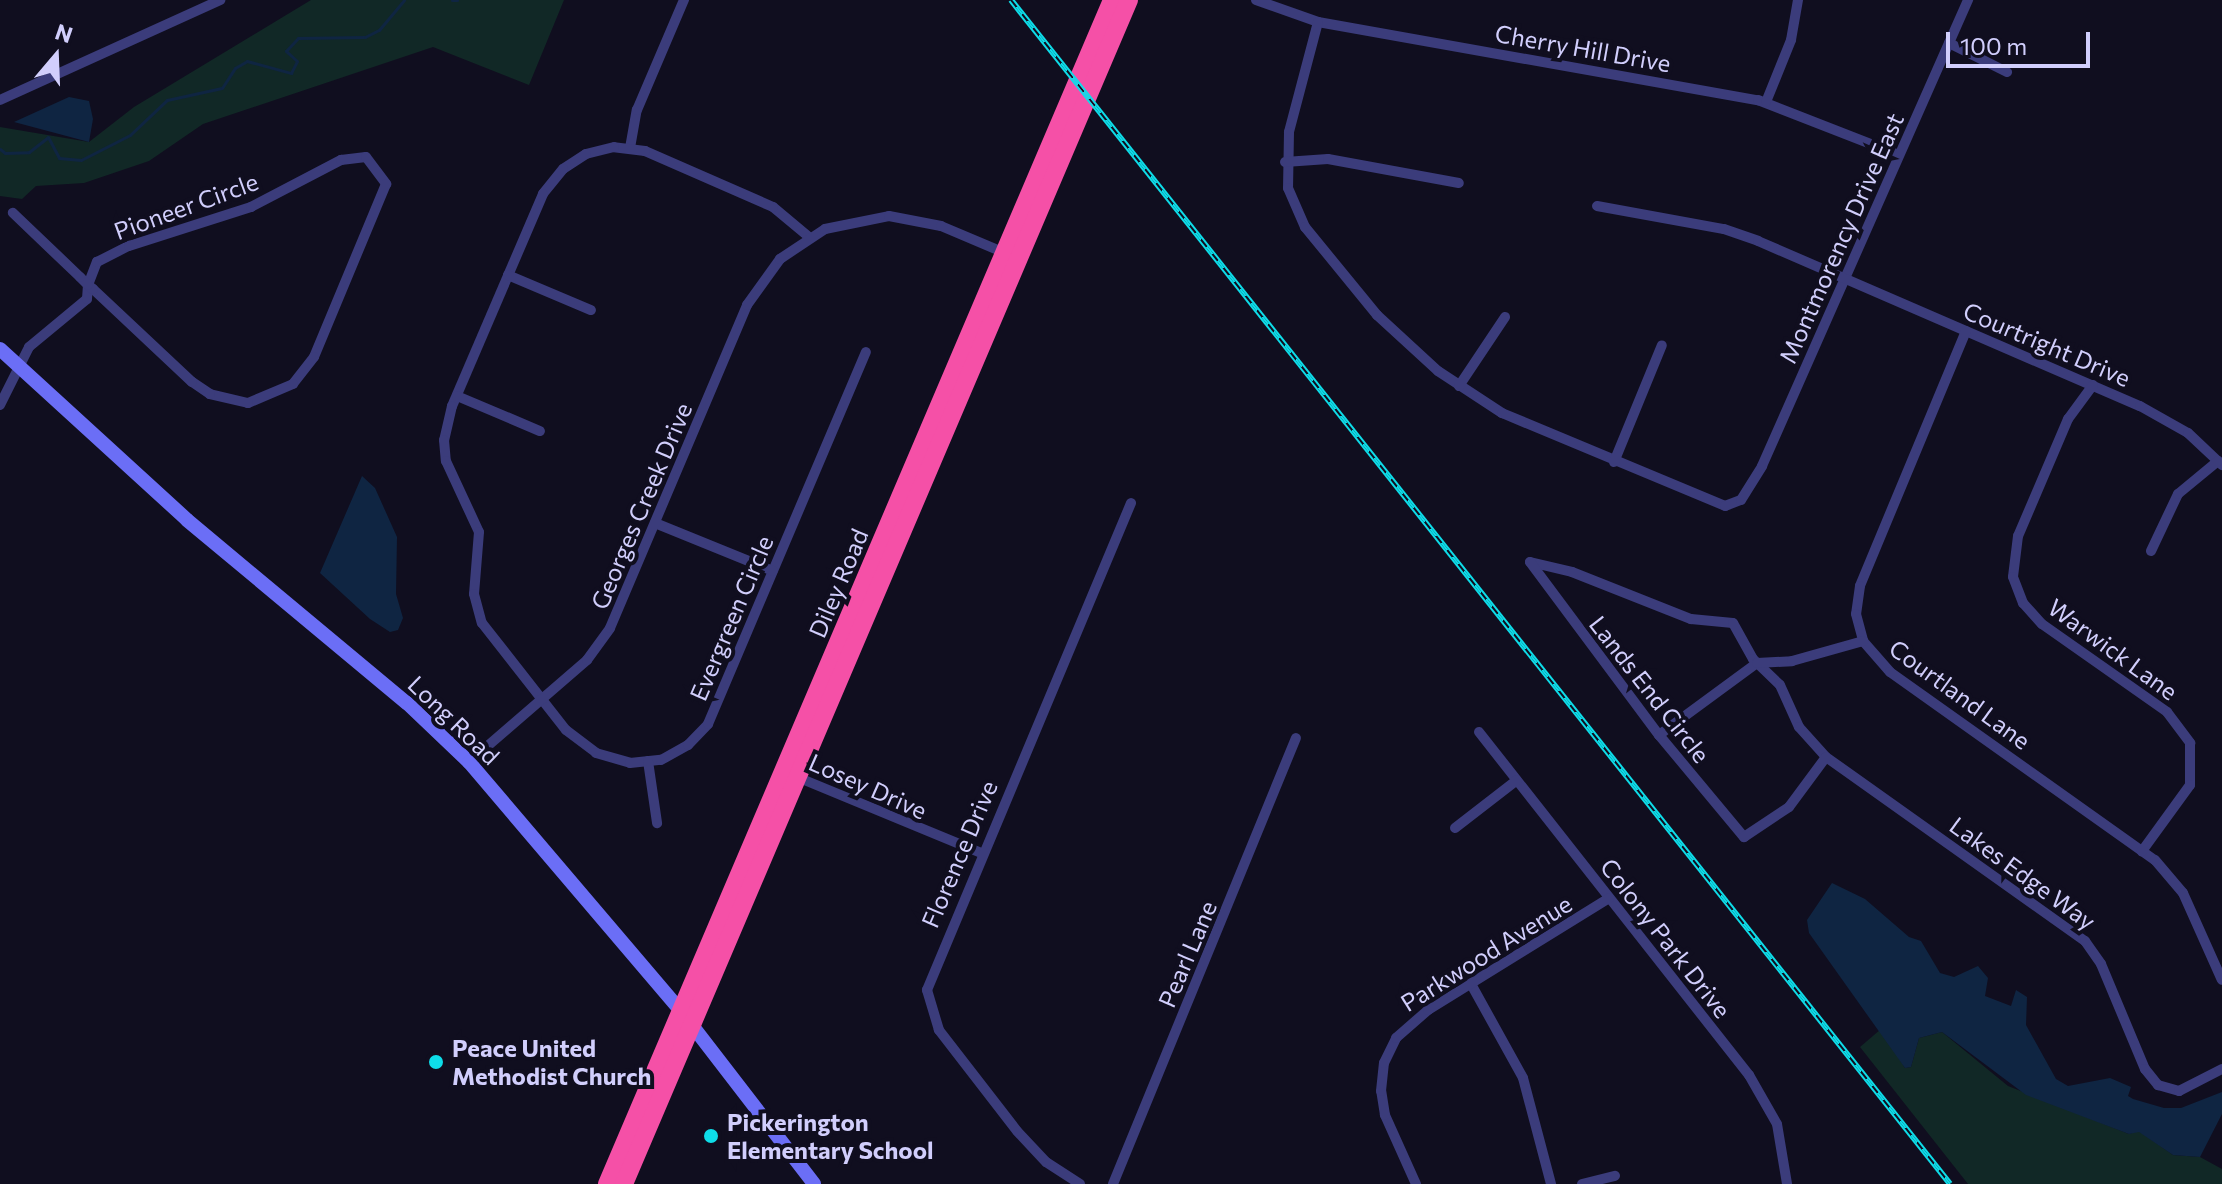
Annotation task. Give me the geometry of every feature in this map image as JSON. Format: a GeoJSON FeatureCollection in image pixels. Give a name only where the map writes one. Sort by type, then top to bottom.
{"type":"FeatureCollection","features":[{"type":"Feature","properties":{"kind":"highway","name":"Diley Road"},"geometry":{"type":"LineString","coordinates":[[1012,256],[1112,0]]}},
{"type":"Feature","properties":{"kind":"highway","name":"Diley Road"},"geometry":{"type":"LineString","coordinates":[[607,1184],[686,1018],[1012,256],[1129,0]]}},
{"type":"Feature","properties":{"kind":"highway","name":"Diley Road"},"geometry":{"type":"LineString","coordinates":[[624,1184],[686,1018]]}},
{"type":"Feature","properties":{"kind":"main road","name":"Long Road"},"geometry":{"type":"LineString","coordinates":[[0,349],[187,520],[407,703],[469,762],[686,1018],[814,1184]]}},
{"type":"Feature","properties":{"kind":"street"},"geometry":{"type":"LineString","coordinates":[[188,0],[194,13]]}},
{"type":"Feature","properties":{"kind":"street"},"geometry":{"type":"LineString","coordinates":[[0,100],[220,0]]}},
{"type":"Feature","properties":{"kind":"street"},"geometry":{"type":"LineString","coordinates":[[684,0],[637,110],[630,148],[773,207],[809,237],[858,219],[924,220],[1012,256]]}},
{"type":"Feature","properties":{"kind":"street","name":"Cherry Hill Drive"},"geometry":{"type":"LineString","coordinates":[[1256,0],[1318,22],[1766,102],[1899,155]]}},
{"type":"Feature","properties":{"kind":"street"},"geometry":{"type":"LineString","coordinates":[[1766,102],[1791,40],[1798,0]]}},
{"type":"Feature","properties":{"kind":"street","name":"Montmorency Drive East"},"geometry":{"type":"LineString","coordinates":[[1614,462],[1716,505],[1735,504],[1747,490],[1968,0]]}},
{"type":"Feature","properties":{"kind":"street"},"geometry":{"type":"LineString","coordinates":[[1318,22],[1304,63],[1285,162],[1288,188],[1305,227],[1396,335],[1459,386],[1502,413],[1614,462],[1662,345]]}},
{"type":"Feature","properties":{"kind":"street"},"geometry":{"type":"LineString","coordinates":[[1949,43],[2007,72]]}},
{"type":"Feature","properties":{"kind":"street","name":"Evergreen Circle"},"geometry":{"type":"LineString","coordinates":[[630,148],[586,154],[552,180],[457,396],[444,440],[446,461],[479,532],[474,594],[482,623],[566,730],[596,753],[630,763],[661,760],[688,745],[708,724],[866,352]]}},
{"type":"Feature","properties":{"kind":"street","name":"Pioneer Circle"},"geometry":{"type":"LineString","coordinates":[[0,405],[29,347],[87,299],[88,285],[97,262],[129,246],[251,207],[337,161],[366,157],[381,172],[385,192],[303,373],[284,389],[248,403],[210,394],[170,362],[88,285]]}},
{"type":"Feature","properties":{"kind":"street"},"geometry":{"type":"LineString","coordinates":[[1285,162],[1328,159],[1459,183]]}},
{"type":"Feature","properties":{"kind":"street","name":"Courtright Drive"},"geometry":{"type":"LineString","coordinates":[[1597,206],[1724,229],[1845,278],[2165,418],[2220,463]]}},
{"type":"Feature","properties":{"kind":"street"},"geometry":{"type":"LineString","coordinates":[[13,213],[88,285]]}},
{"type":"Feature","properties":{"kind":"street","name":"Georges Creek Drive"},"geometry":{"type":"LineString","coordinates":[[469,762],[587,660],[610,628],[752,297],[780,259],[809,237]]}},
{"type":"Feature","properties":{"kind":"street"},"geometry":{"type":"LineString","coordinates":[[508,275],[591,310]]}},
{"type":"Feature","properties":{"kind":"street"},"geometry":{"type":"LineString","coordinates":[[1459,386],[1505,317]]}},
{"type":"Feature","properties":{"kind":"street","name":"Courtland Lane"},"geometry":{"type":"LineString","coordinates":[[1966,331],[1860,586],[1856,614],[1863,641],[1890,672],[2142,851],[2183,893],[2222,980]]}},
{"type":"Feature","properties":{"kind":"street","name":"Warwick Lane"},"geometry":{"type":"LineString","coordinates":[[2093,385],[2068,419],[2018,536],[2013,577],[2023,603],[2042,624],[2167,712],[2190,743],[2190,785],[2142,851]]}},
{"type":"Feature","properties":{"kind":"street"},"geometry":{"type":"LineString","coordinates":[[457,396],[540,431]]}},
{"type":"Feature","properties":{"kind":"street"},"geometry":{"type":"LineString","coordinates":[[2151,551],[2178,494],[2220,463]]}},
{"type":"Feature","properties":{"kind":"street","name":"Florence Drive"},"geometry":{"type":"LineString","coordinates":[[1080,1184],[1046,1162],[1017,1131],[939,1030],[928,1004],[930,976],[1131,503]]}},
{"type":"Feature","properties":{"kind":"street"},"geometry":{"type":"LineString","coordinates":[[655,523],[773,571]]}},
{"type":"Feature","properties":{"kind":"street","name":"Lakes Edge Way"},"geometry":{"type":"LineString","coordinates":[[1530,562],[1572,572],[1691,619],[1733,623],[1757,663],[1775,677],[1791,715],[1826,757],[2085,941],[2101,964],[2145,1069],[2158,1085],[2179,1091],[2222,1069]]}},
{"type":"Feature","properties":{"kind":"street","name":"Lands End Circle"},"geometry":{"type":"LineString","coordinates":[[1530,562],[1659,735],[1744,837],[1789,807],[1826,757]]}},
{"type":"Feature","properties":{"kind":"street"},"geometry":{"type":"LineString","coordinates":[[1659,735],[1757,663],[1792,661],[1863,641]]}},
{"type":"Feature","properties":{"kind":"street","name":"Colony Park Drive"},"geometry":{"type":"LineString","coordinates":[[1479,732],[1765,1099],[1781,1136],[1787,1184]]}},
{"type":"Feature","properties":{"kind":"street","name":"Pearl Lane"},"geometry":{"type":"LineString","coordinates":[[1113,1184],[1296,738]]}},
{"type":"Feature","properties":{"kind":"street"},"geometry":{"type":"LineString","coordinates":[[648,761],[657,823]]}},
{"type":"Feature","properties":{"kind":"street","name":"Losey Drive"},"geometry":{"type":"LineString","coordinates":[[791,774],[981,853]]}},
{"type":"Feature","properties":{"kind":"street"},"geometry":{"type":"LineString","coordinates":[[1455,828],[1517,780]]}},
{"type":"Feature","properties":{"kind":"street","name":"Parkwood Avenue"},"geometry":{"type":"LineString","coordinates":[[1416,1184],[1383,1105],[1384,1063],[1405,1027],[1609,898]]}},
{"type":"Feature","properties":{"kind":"street"},"geometry":{"type":"LineString","coordinates":[[1471,984],[1523,1078],[1551,1184]]}},
{"type":"Feature","properties":{"kind":"street"},"geometry":{"type":"LineString","coordinates":[[1582,1184],[1615,1176]]}},
{"type":"Feature","properties":{"kind":"green space"},"geometry":{"type":"Polygon","coordinates":[[[311,0],[564,0],[529,85],[433,47],[203,124],[149,161],[84,183],[36,186],[22,199],[0,196],[0,127],[89,142],[134,107],[311,0]]]}},
{"type":"Feature","properties":{"kind":"green space"},"geometry":{"type":"Polygon","coordinates":[[[1881,1029],[1905,1068],[1911,1067],[1919,1038],[1942,1032],[2008,1086],[2129,1134],[2139,1131],[2173,1155],[2200,1157],[2222,1169],[2222,1184],[1968,1184],[1860,1047],[1881,1029]]]}},
{"type":"Feature","properties":{"kind":"water"},"geometry":{"type":"Polygon","coordinates":[[[69,97],[89,101],[93,119],[89,142],[14,122],[69,97]]]}},
{"type":"Feature","properties":{"kind":"water"},"geometry":{"type":"Polygon","coordinates":[[[362,476],[375,488],[397,537],[396,594],[403,618],[398,630],[390,632],[370,619],[320,573],[362,476]]]}},
{"type":"Feature","properties":{"kind":"water"},"geometry":{"type":"Polygon","coordinates":[[[1832,883],[1865,899],[1909,937],[1921,941],[1940,973],[1954,977],[1978,966],[1988,978],[1985,996],[2011,1006],[2016,990],[2027,997],[2026,1025],[2056,1079],[2068,1086],[2110,1078],[2131,1087],[2128,1096],[2133,1099],[2164,1108],[2181,1108],[2222,1092],[2222,1114],[2200,1157],[2173,1155],[2139,1132],[2129,1134],[2026,1095],[1942,1032],[1919,1038],[1911,1067],[1905,1068],[1809,933],[1807,920],[1832,883]]]}},
{"type":"Feature","properties":{"kind":"waterway"},"geometry":{"type":"LineString","coordinates":[[0,149],[5,153],[29,152],[48,137],[59,158],[81,160],[130,135],[167,100],[222,88],[235,68],[247,61],[291,73],[297,61],[286,51],[298,38],[365,37],[379,30],[404,0]]}},
{"type":"Feature","properties":{"kind":"waterway"},"geometry":{"type":"LineString","coordinates":[[452,0],[457,0]]}},
{"type":"Feature","properties":{"kind":"railway"},"geometry":{"type":"LineString","coordinates":[[1011,0],[1950,1184]]}},
{"type":"Feature","properties":{"kind":"place","name":"Peace United Methodist Church"},"geometry":{"type":"Point","coordinates":[436,1062]}},
{"type":"Feature","properties":{"kind":"place","name":"Pickerington Elementary School"},"geometry":{"type":"Point","coordinates":[711,1136]}}]}
